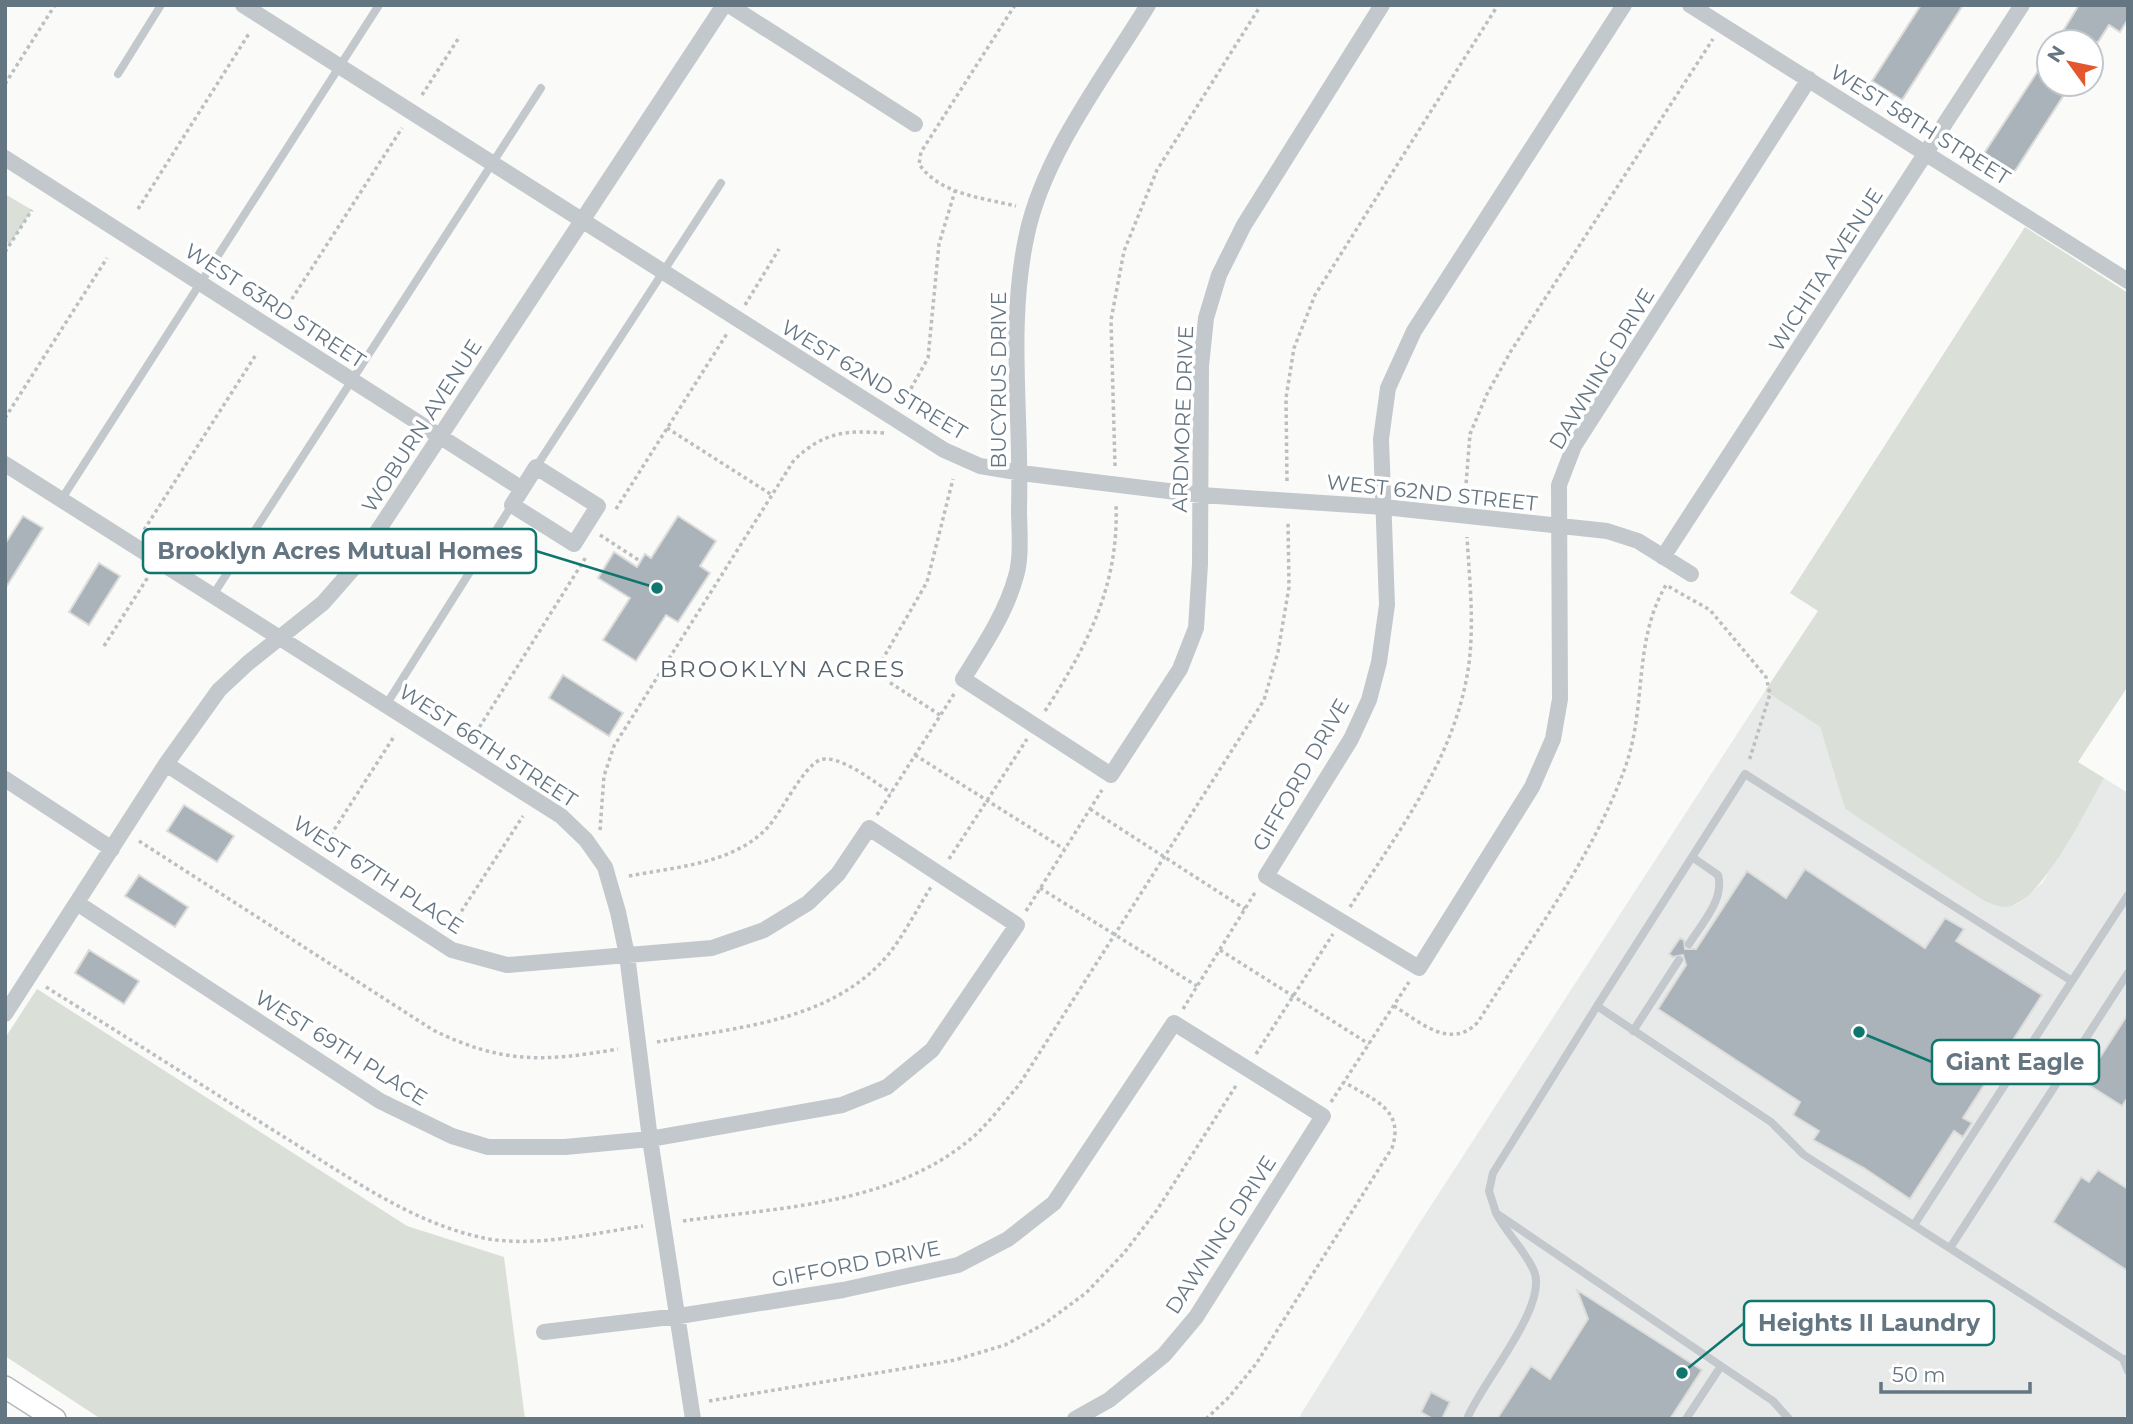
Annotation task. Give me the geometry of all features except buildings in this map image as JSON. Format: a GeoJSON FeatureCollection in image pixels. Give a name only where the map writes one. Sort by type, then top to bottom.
{"type":"FeatureCollection","features":[{"type":"Feature","properties":{"kind":"main road"},"geometry":{"type":"LineString","coordinates":[[8,1393],[55,1419]]}},
{"type":"Feature","properties":{"kind":"street","name":"WEST 62ND STREET"},"geometry":{"type":"LineString","coordinates":[[243,5],[582,224],[944,450],[980,466],[1201,495],[1384,507],[1607,531],[1638,541],[1690,574]]}},
{"type":"Feature","properties":{"kind":"street"},"geometry":{"type":"LineString","coordinates":[[727,5],[915,124]]}},
{"type":"Feature","properties":{"kind":"street","name":"WOBURN AVENUE"},"geometry":{"type":"LineString","coordinates":[[5,1014],[166,764],[219,690],[279,637],[323,603],[352,570],[727,5]]}},
{"type":"Feature","properties":{"kind":"street","name":"BUCYRUS DRIVE"},"geometry":{"type":"LineString","coordinates":[[963,679],[998,621],[1017,575],[1021,473],[1016,338],[1018,285],[1027,231],[1050,169],[1147,5]]}},
{"type":"Feature","properties":{"kind":"street","name":"ARDMORE DRIVE"},"geometry":{"type":"LineString","coordinates":[[1111,775],[1180,669],[1196,628],[1201,495],[1200,366],[1206,318],[1219,275],[1244,225],[1382,5]]}},
{"type":"Feature","properties":{"kind":"street","name":"GIFFORD DRIVE"},"geometry":{"type":"LineString","coordinates":[[1341,922],[1266,876],[1351,739],[1369,700],[1379,662],[1387,605],[1381,439],[1392,378],[1414,331],[1624,5]]}},
{"type":"Feature","properties":{"kind":"street","name":"WEST 58TH STREET"},"geometry":{"type":"LineString","coordinates":[[1690,5],[2128,281]]}},
{"type":"Feature","properties":{"kind":"street","name":"WICHITA AVENUE"},"geometry":{"type":"LineString","coordinates":[[1663,557],[2022,5]]}},
{"type":"Feature","properties":{"kind":"street","name":"DAWNING DRIVE"},"geometry":{"type":"LineString","coordinates":[[1419,968],[1532,787],[1553,738],[1560,699],[1562,527],[1559,485],[1574,446],[1809,79]]}},
{"type":"Feature","properties":{"kind":"street","name":"WEST 63RD STREET"},"geometry":{"type":"LineString","coordinates":[[5,158],[523,489]]}},
{"type":"Feature","properties":{"kind":"street","name":"WEST 66TH STREET"},"geometry":{"type":"LineString","coordinates":[[5,464],[561,816],[586,840],[605,867],[627,955],[650,1139],[693,1419]]}},
{"type":"Feature","properties":{"kind":"street"},"geometry":{"type":"LineString","coordinates":[[536,467],[598,506],[574,544],[512,505],[536,467]]}},
{"type":"Feature","properties":{"kind":"street"},"geometry":{"type":"LineString","coordinates":[[963,679],[1111,775]]}},
{"type":"Feature","properties":{"kind":"street","name":"WEST 67TH PLACE"},"geometry":{"type":"LineString","coordinates":[[166,764],[452,950],[507,965],[627,955]]}},
{"type":"Feature","properties":{"kind":"street"},"geometry":{"type":"LineString","coordinates":[[5,779],[112,849]]}},
{"type":"Feature","properties":{"kind":"street"},"geometry":{"type":"LineString","coordinates":[[627,955],[712,948],[764,930],[808,903],[828,884],[869,828],[942,873],[1017,925],[932,1050],[887,1087],[842,1105],[650,1139]]}},
{"type":"Feature","properties":{"kind":"street","name":"WEST 69TH PLACE"},"geometry":{"type":"LineString","coordinates":[[77,904],[380,1101],[452,1136],[488,1147],[565,1147],[650,1139]]}},
{"type":"Feature","properties":{"kind":"street"},"geometry":{"type":"LineString","coordinates":[[1341,922],[1419,968]]}},
{"type":"Feature","properties":{"kind":"street"},"geometry":{"type":"LineString","coordinates":[[1174,1023],[1323,1116]]}},
{"type":"Feature","properties":{"kind":"street","name":"GIFFORD DRIVE"},"geometry":{"type":"LineString","coordinates":[[544,1332],[679,1316],[909,1278],[958,1265],[1008,1239],[1054,1203],[1174,1023]]}},
{"type":"Feature","properties":{"kind":"street","name":"DAWNING DRIVE"},"geometry":{"type":"LineString","coordinates":[[1076,1419],[1109,1400],[1164,1355],[1196,1317],[1323,1116]]}},
{"type":"Feature","properties":{"kind":"lane"},"geometry":{"type":"LineString","coordinates":[[118,74],[161,5]]}},
{"type":"Feature","properties":{"kind":"lane"},"geometry":{"type":"LineString","coordinates":[[61,500],[379,5]]}},
{"type":"Feature","properties":{"kind":"lane"},"geometry":{"type":"LineString","coordinates":[[214,596],[541,88]]}},
{"type":"Feature","properties":{"kind":"lane"},"geometry":{"type":"LineString","coordinates":[[536,467],[721,183]]}},
{"type":"Feature","properties":{"kind":"lane"},"geometry":{"type":"LineString","coordinates":[[386,705],[512,505]]}},
{"type":"Feature","properties":{"kind":"lane"},"geometry":{"type":"LineString","coordinates":[[1467,1419],[1479,1391],[1530,1311],[1537,1285],[1535,1272],[1496,1213],[1489,1191],[1493,1173],[1745,774],[2072,981]]}},
{"type":"Feature","properties":{"kind":"lane"},"geometry":{"type":"LineString","coordinates":[[1689,944],[1713,907],[1720,886],[1718,875],[1692,857]]}},
{"type":"Feature","properties":{"kind":"lane"},"geometry":{"type":"LineString","coordinates":[[1914,1225],[2128,895]]}},
{"type":"Feature","properties":{"kind":"lane"},"geometry":{"type":"LineString","coordinates":[[1633,1031],[1679,960]]}},
{"type":"Feature","properties":{"kind":"lane"},"geometry":{"type":"LineString","coordinates":[[1950,1248],[2128,973]]}},
{"type":"Feature","properties":{"kind":"lane"},"geometry":{"type":"LineString","coordinates":[[1597,1006],[1771,1122],[1804,1155],[2125,1359],[2128,1371]]}},
{"type":"Feature","properties":{"kind":"lane"},"geometry":{"type":"LineString","coordinates":[[1496,1213],[1773,1401],[1789,1419]]}},
{"type":"Feature","properties":{"kind":"lane"},"geometry":{"type":"LineString","coordinates":[[1686,1419],[1721,1366]]}},
{"type":"Feature","properties":{"kind":"path"},"geometry":{"type":"LineString","coordinates":[[5,84],[55,5]]}},
{"type":"Feature","properties":{"kind":"path"},"geometry":{"type":"LineString","coordinates":[[1016,5],[921,152],[919,164],[924,171],[955,191],[1035,211]]}},
{"type":"Feature","properties":{"kind":"path"},"geometry":{"type":"LineString","coordinates":[[1115,466],[1111,320],[1124,251],[1157,170],[1261,5]]}},
{"type":"Feature","properties":{"kind":"path"},"geometry":{"type":"LineString","coordinates":[[1287,481],[1286,398],[1294,348],[1315,295],[1498,5]]}},
{"type":"Feature","properties":{"kind":"path"},"geometry":{"type":"LineString","coordinates":[[1465,497],[1470,434],[1487,394],[1511,351],[1722,25]]}},
{"type":"Feature","properties":{"kind":"path"},"geometry":{"type":"LineString","coordinates":[[138,209],[250,32]]}},
{"type":"Feature","properties":{"kind":"path"},"geometry":{"type":"LineString","coordinates":[[422,95],[460,36]]}},
{"type":"Feature","properties":{"kind":"path"},"geometry":{"type":"LineString","coordinates":[[288,305],[402,128]]}},
{"type":"Feature","properties":{"kind":"path"},"geometry":{"type":"LineString","coordinates":[[904,401],[928,358],[939,244],[955,191]]}},
{"type":"Feature","properties":{"kind":"path"},"geometry":{"type":"LineString","coordinates":[[5,252],[32,210]]}},
{"type":"Feature","properties":{"kind":"path"},"geometry":{"type":"LineString","coordinates":[[747,302],[779,249]]}},
{"type":"Feature","properties":{"kind":"path"},"geometry":{"type":"LineString","coordinates":[[5,418],[107,258]]}},
{"type":"Feature","properties":{"kind":"path"},"geometry":{"type":"LineString","coordinates":[[144,530],[257,353]]}},
{"type":"Feature","properties":{"kind":"path"},"geometry":{"type":"LineString","coordinates":[[667,428],[772,495]]}},
{"type":"Feature","properties":{"kind":"path"},"geometry":{"type":"LineString","coordinates":[[600,830],[604,776],[614,746],[794,460],[817,443],[849,430],[884,433]]}},
{"type":"Feature","properties":{"kind":"path"},"geometry":{"type":"LineString","coordinates":[[940,715],[889,682],[881,662],[919,601],[927,582],[953,479]]}},
{"type":"Feature","properties":{"kind":"path"},"geometry":{"type":"LineString","coordinates":[[657,1042],[781,1019],[840,997],[887,955],[1037,728],[1078,660],[1106,597],[1116,505]]}},
{"type":"Feature","properties":{"kind":"path"},"geometry":{"type":"LineString","coordinates":[[683,1221],[834,1199],[880,1189],[928,1169],[974,1137],[1020,1085],[1264,700],[1278,652],[1289,587],[1287,521]]}},
{"type":"Feature","properties":{"kind":"path"},"geometry":{"type":"LineString","coordinates":[[600,535],[640,561]]}},
{"type":"Feature","properties":{"kind":"path"},"geometry":{"type":"LineString","coordinates":[[709,1401],[955,1360],[1005,1345],[1044,1324],[1086,1293],[1124,1253],[1157,1210],[1248,1068],[1416,803],[1446,748],[1465,686],[1472,632],[1467,537]]}},
{"type":"Feature","properties":{"kind":"path"},"geometry":{"type":"LineString","coordinates":[[104,646],[148,578]]}},
{"type":"Feature","properties":{"kind":"path"},"geometry":{"type":"LineString","coordinates":[[1394,1006],[1439,1033],[1457,1036],[1470,1031],[1478,1022],[1592,843],[1613,801],[1640,707],[1646,631],[1653,608],[1666,585],[1710,610],[1766,677],[1770,694],[1745,774]]}},
{"type":"Feature","properties":{"kind":"path"},"geometry":{"type":"LineString","coordinates":[[869,828],[963,679]]}},
{"type":"Feature","properties":{"kind":"path"},"geometry":{"type":"LineString","coordinates":[[314,860],[395,735]]}},
{"type":"Feature","properties":{"kind":"path"},"geometry":{"type":"LineString","coordinates":[[915,755],[1064,849]]}},
{"type":"Feature","properties":{"kind":"path"},"geometry":{"type":"LineString","coordinates":[[629,876],[713,860],[742,847],[766,829],[810,767],[821,759],[836,759],[891,793]]}},
{"type":"Feature","properties":{"kind":"path"},"geometry":{"type":"LineString","coordinates":[[1017,925],[1111,775]]}},
{"type":"Feature","properties":{"kind":"path"},"geometry":{"type":"LineString","coordinates":[[1090,809],[1245,909]]}},
{"type":"Feature","properties":{"kind":"path"},"geometry":{"type":"LineString","coordinates":[[441,943],[523,816]]}},
{"type":"Feature","properties":{"kind":"path"},"geometry":{"type":"LineString","coordinates":[[139,841],[433,1030],[470,1048],[510,1057],[560,1059],[618,1049]]}},
{"type":"Feature","properties":{"kind":"path"},"geometry":{"type":"LineString","coordinates":[[1174,1023],[1266,876]]}},
{"type":"Feature","properties":{"kind":"path"},"geometry":{"type":"LineString","coordinates":[[1040,888],[1197,986]]}},
{"type":"Feature","properties":{"kind":"path"},"geometry":{"type":"LineString","coordinates":[[1220,950],[1369,1044]]}},
{"type":"Feature","properties":{"kind":"path"},"geometry":{"type":"LineString","coordinates":[[1323,1116],[1419,968]]}},
{"type":"Feature","properties":{"kind":"path"},"geometry":{"type":"LineString","coordinates":[[46,987],[328,1164],[395,1203],[440,1225],[491,1239],[547,1240],[643,1226]]}},
{"type":"Feature","properties":{"kind":"path"},"geometry":{"type":"LineString","coordinates":[[1206,1419],[1229,1397],[1256,1364],[1392,1148],[1396,1122],[1388,1110],[1344,1083]]}},
{"type":"Feature","properties":{"kind":"shaded area"},"geometry":{"type":"Polygon","coordinates":[[[5,194],[32,210],[10,244],[5,241],[5,194]]]}},
{"type":"Feature","properties":{"kind":"shaded area"},"geometry":{"type":"Polygon","coordinates":[[[2025,227],[2128,293],[2128,686],[2078,762],[2104,778],[2047,874],[2019,903],[2005,907],[1984,901],[1845,809],[1820,727],[1765,691],[1818,611],[1790,593],[2025,227]]]}},
{"type":"Feature","properties":{"kind":"shaded area"},"geometry":{"type":"Polygon","coordinates":[[[1765,691],[1820,727],[1845,809],[1984,901],[2005,907],[2018,904],[2043,882],[2104,778],[2128,793],[2128,1412],[2123,1419],[1298,1419],[1417,1227],[1765,691]]]}},
{"type":"Feature","properties":{"kind":"shaded area"},"geometry":{"type":"Polygon","coordinates":[[[37,989],[407,1226],[504,1257],[525,1419],[101,1419],[5,1356],[5,1038],[37,989]]]}},
{"type":"Feature","properties":{"kind":"place","name":"Brooklyn Acres Mutual Homes"},"geometry":{"type":"Point","coordinates":[657,588]}},
{"type":"Feature","properties":{"kind":"place","name":"Giant Eagle"},"geometry":{"type":"Point","coordinates":[1859,1032]}},
{"type":"Feature","properties":{"kind":"place","name":"Heights II Laundry"},"geometry":{"type":"Point","coordinates":[1682,1373]}},
{"type":"Feature","properties":{"kind":"district","name":"BROOKLYN ACRES"},"geometry":{"type":"Point","coordinates":[783,669]}}]}
